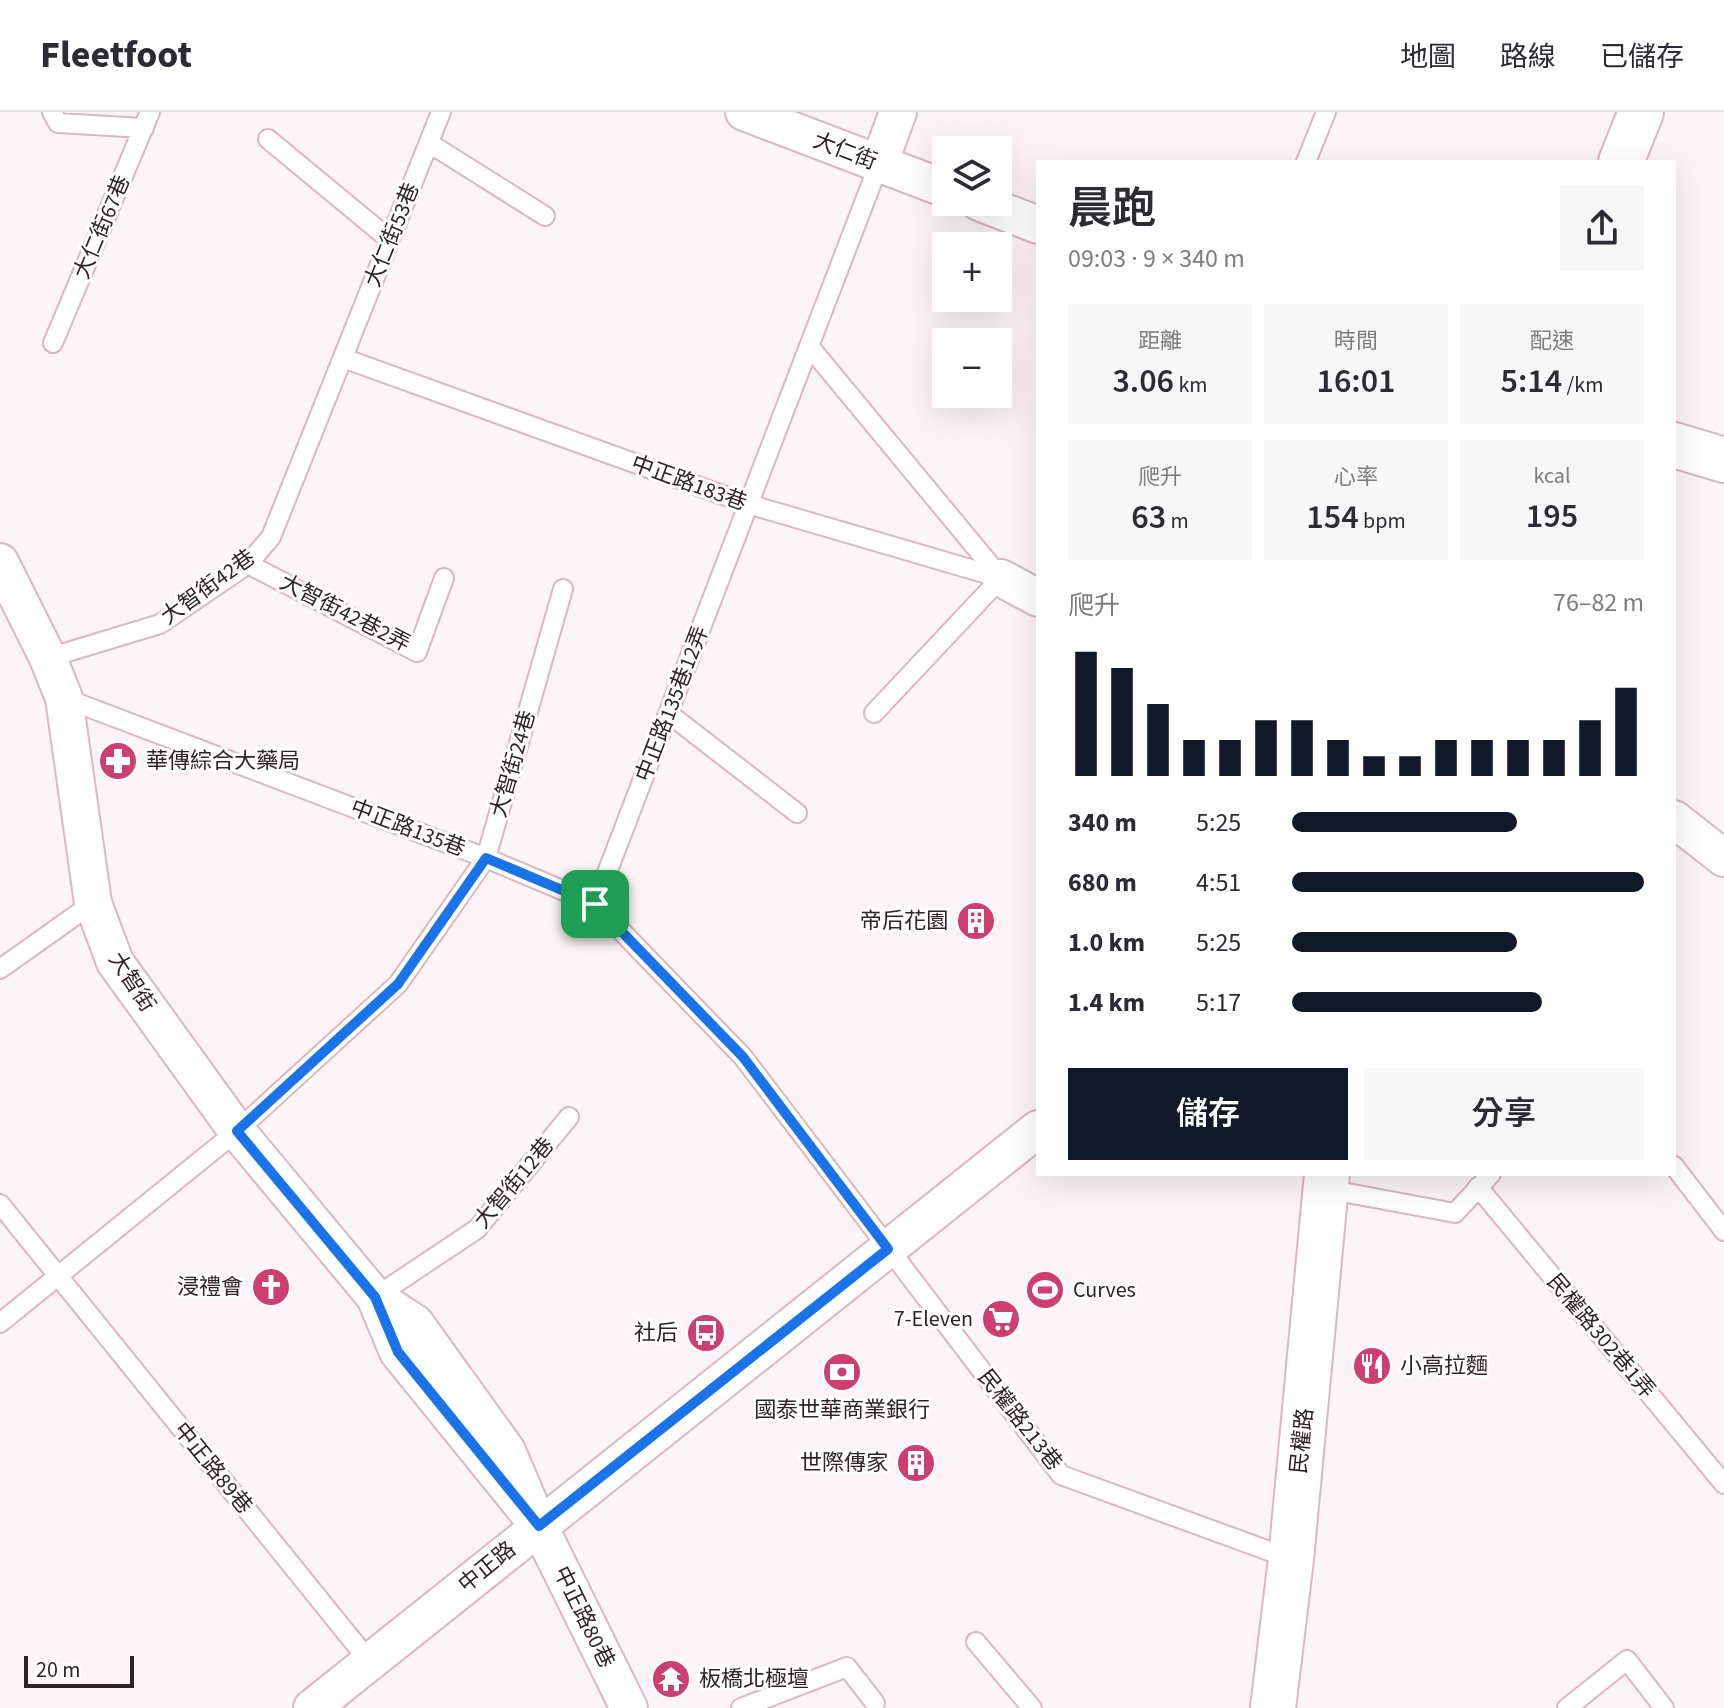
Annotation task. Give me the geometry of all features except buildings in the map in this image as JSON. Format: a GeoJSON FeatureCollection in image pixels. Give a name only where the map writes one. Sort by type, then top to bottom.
{"type":"FeatureCollection","features":[{"type":"Feature","properties":{"kind":"main road"},"geometry":{"type":"LineString","coordinates":[[1622,160],[1641,112]]}},
{"type":"Feature","properties":{"kind":"main road"},"geometry":{"type":"LineString","coordinates":[[1676,446],[1724,460]]}},
{"type":"Feature","properties":{"kind":"main road","name":"民權路"},"geometry":{"type":"LineString","coordinates":[[1273,1708],[1291,1559],[1326,1182]]}},
{"type":"Feature","properties":{"kind":"street","name":"大仁街"},"geometry":{"type":"LineString","coordinates":[[744,112],[932,184]]}},
{"type":"Feature","properties":{"kind":"street"},"geometry":{"type":"LineString","coordinates":[[879,164],[898,112]]}},
{"type":"Feature","properties":{"kind":"street"},"geometry":{"type":"LineString","coordinates":[[1012,215],[1036,224]]}},
{"type":"Feature","properties":{"kind":"street","name":"大智街"},"geometry":{"type":"LineString","coordinates":[[0,562],[48,658],[64,698],[93,903],[115,962],[237,1131],[375,1297],[398,1352],[539,1526]]}},
{"type":"Feature","properties":{"kind":"street","name":"中正路183巷"},"geometry":{"type":"LineString","coordinates":[[1001,578],[1036,597]]}},
{"type":"Feature","properties":{"kind":"street"},"geometry":{"type":"LineString","coordinates":[[1676,821],[1724,858]]}},
{"type":"Feature","properties":{"kind":"street","name":"中正路"},"geometry":{"type":"LineString","coordinates":[[312,1708],[1036,1131]]}},
{"type":"Feature","properties":{"kind":"street","name":"中正路80巷"},"geometry":{"type":"LineString","coordinates":[[539,1526],[629,1708]]}},
{"type":"Feature","properties":{"kind":"lane"},"geometry":{"type":"LineString","coordinates":[[52,112],[58,123],[147,120]]}},
{"type":"Feature","properties":{"kind":"lane","name":"大仁街53巷"},"geometry":{"type":"LineString","coordinates":[[343,358],[441,112]]}},
{"type":"Feature","properties":{"kind":"lane"},"geometry":{"type":"LineString","coordinates":[[1307,160],[1326,112]]}},
{"type":"Feature","properties":{"kind":"lane","name":"大仁街67巷"},"geometry":{"type":"LineString","coordinates":[[53,343],[147,120]]}},
{"type":"Feature","properties":{"kind":"lane"},"geometry":{"type":"LineString","coordinates":[[268,139],[390,240]]}},
{"type":"Feature","properties":{"kind":"lane"},"geometry":{"type":"LineString","coordinates":[[429,143],[545,216]]}},
{"type":"Feature","properties":{"kind":"lane","name":"中正路135巷12弄"},"geometry":{"type":"LineString","coordinates":[[595,904],[879,164]]}},
{"type":"Feature","properties":{"kind":"lane"},"geometry":{"type":"LineString","coordinates":[[809,346],[1001,578],[874,713]]}},
{"type":"Feature","properties":{"kind":"lane","name":"中正路183巷"},"geometry":{"type":"LineString","coordinates":[[343,358],[748,504],[1001,578]]}},
{"type":"Feature","properties":{"kind":"lane","name":"大智街42巷"},"geometry":{"type":"LineString","coordinates":[[48,658],[160,624],[248,564],[271,537],[343,358]]}},
{"type":"Feature","properties":{"kind":"lane","name":"大智街42巷2弄"},"geometry":{"type":"LineString","coordinates":[[248,564],[417,652],[444,578]]}},
{"type":"Feature","properties":{"kind":"lane","name":"大智街24巷"},"geometry":{"type":"LineString","coordinates":[[237,1131],[398,984],[486,858],[563,589]]}},
{"type":"Feature","properties":{"kind":"lane","name":"中正路135巷"},"geometry":{"type":"LineString","coordinates":[[64,698],[486,858],[595,904],[743,1057],[888,1249]]}},
{"type":"Feature","properties":{"kind":"lane"},"geometry":{"type":"LineString","coordinates":[[668,713],[797,813]]}},
{"type":"Feature","properties":{"kind":"lane"},"geometry":{"type":"LineString","coordinates":[[0,969],[93,903]]}},
{"type":"Feature","properties":{"kind":"lane","name":"大智街12巷"},"geometry":{"type":"LineString","coordinates":[[375,1297],[477,1229],[569,1117]]}},
{"type":"Feature","properties":{"kind":"lane"},"geometry":{"type":"LineString","coordinates":[[0,1323],[237,1131]]}},
{"type":"Feature","properties":{"kind":"lane"},"geometry":{"type":"LineString","coordinates":[[1676,1169],[1724,1231]]}},
{"type":"Feature","properties":{"kind":"lane"},"geometry":{"type":"LineString","coordinates":[[1326,1182],[1455,1213],[1484,1181]]}},
{"type":"Feature","properties":{"kind":"lane","name":"民權路302巷1弄"},"geometry":{"type":"LineString","coordinates":[[1484,1181],[1724,1484]]}},
{"type":"Feature","properties":{"kind":"lane","name":"中正路89巷"},"geometry":{"type":"LineString","coordinates":[[0,1204],[369,1661]]}},
{"type":"Feature","properties":{"kind":"lane","name":"民權路213巷"},"geometry":{"type":"LineString","coordinates":[[888,1249],[1061,1475],[1291,1559]]}},
{"type":"Feature","properties":{"kind":"lane"},"geometry":{"type":"LineString","coordinates":[[976,1642],[1032,1708]]}},
{"type":"Feature","properties":{"kind":"lane"},"geometry":{"type":"LineString","coordinates":[[1567,1708],[1627,1660],[1664,1708]]}},
{"type":"Feature","properties":{"kind":"lane"},"geometry":{"type":"LineString","coordinates":[[741,1708],[847,1667],[875,1703]]}},
{"type":"Feature","properties":{"kind":"place","name":"華傳綜合大藥局"},"geometry":{"type":"Point","coordinates":[118,761]}},
{"type":"Feature","properties":{"kind":"place","name":"帝后花園"},"geometry":{"type":"Point","coordinates":[976,921]}},
{"type":"Feature","properties":{"kind":"place","name":"浸禮會"},"geometry":{"type":"Point","coordinates":[271,1287]}},
{"type":"Feature","properties":{"kind":"place","name":"Curves"},"geometry":{"type":"Point","coordinates":[1045,1290]}},
{"type":"Feature","properties":{"kind":"place","name":"7-Eleven"},"geometry":{"type":"Point","coordinates":[1001,1319]}},
{"type":"Feature","properties":{"kind":"place","name":"社后"},"geometry":{"type":"Point","coordinates":[706,1333]}},
{"type":"Feature","properties":{"kind":"place","name":"小高拉麵"},"geometry":{"type":"Point","coordinates":[1372,1366]}},
{"type":"Feature","properties":{"kind":"place","name":"國泰世華商業銀行"},"geometry":{"type":"Point","coordinates":[842,1372]}},
{"type":"Feature","properties":{"kind":"place","name":"世際傳家"},"geometry":{"type":"Point","coordinates":[916,1463]}},
{"type":"Feature","properties":{"kind":"place","name":"板橋北極壇"},"geometry":{"type":"Point","coordinates":[671,1679]}},
{"type":"Feature","properties":{"kind":"route"},"geometry":{"type":"LineString","coordinates":[[486,858],[595,904],[743,1057],[888,1249],[539,1526],[398,1352],[375,1297],[237,1131],[398,984],[486,858]]}}]}
